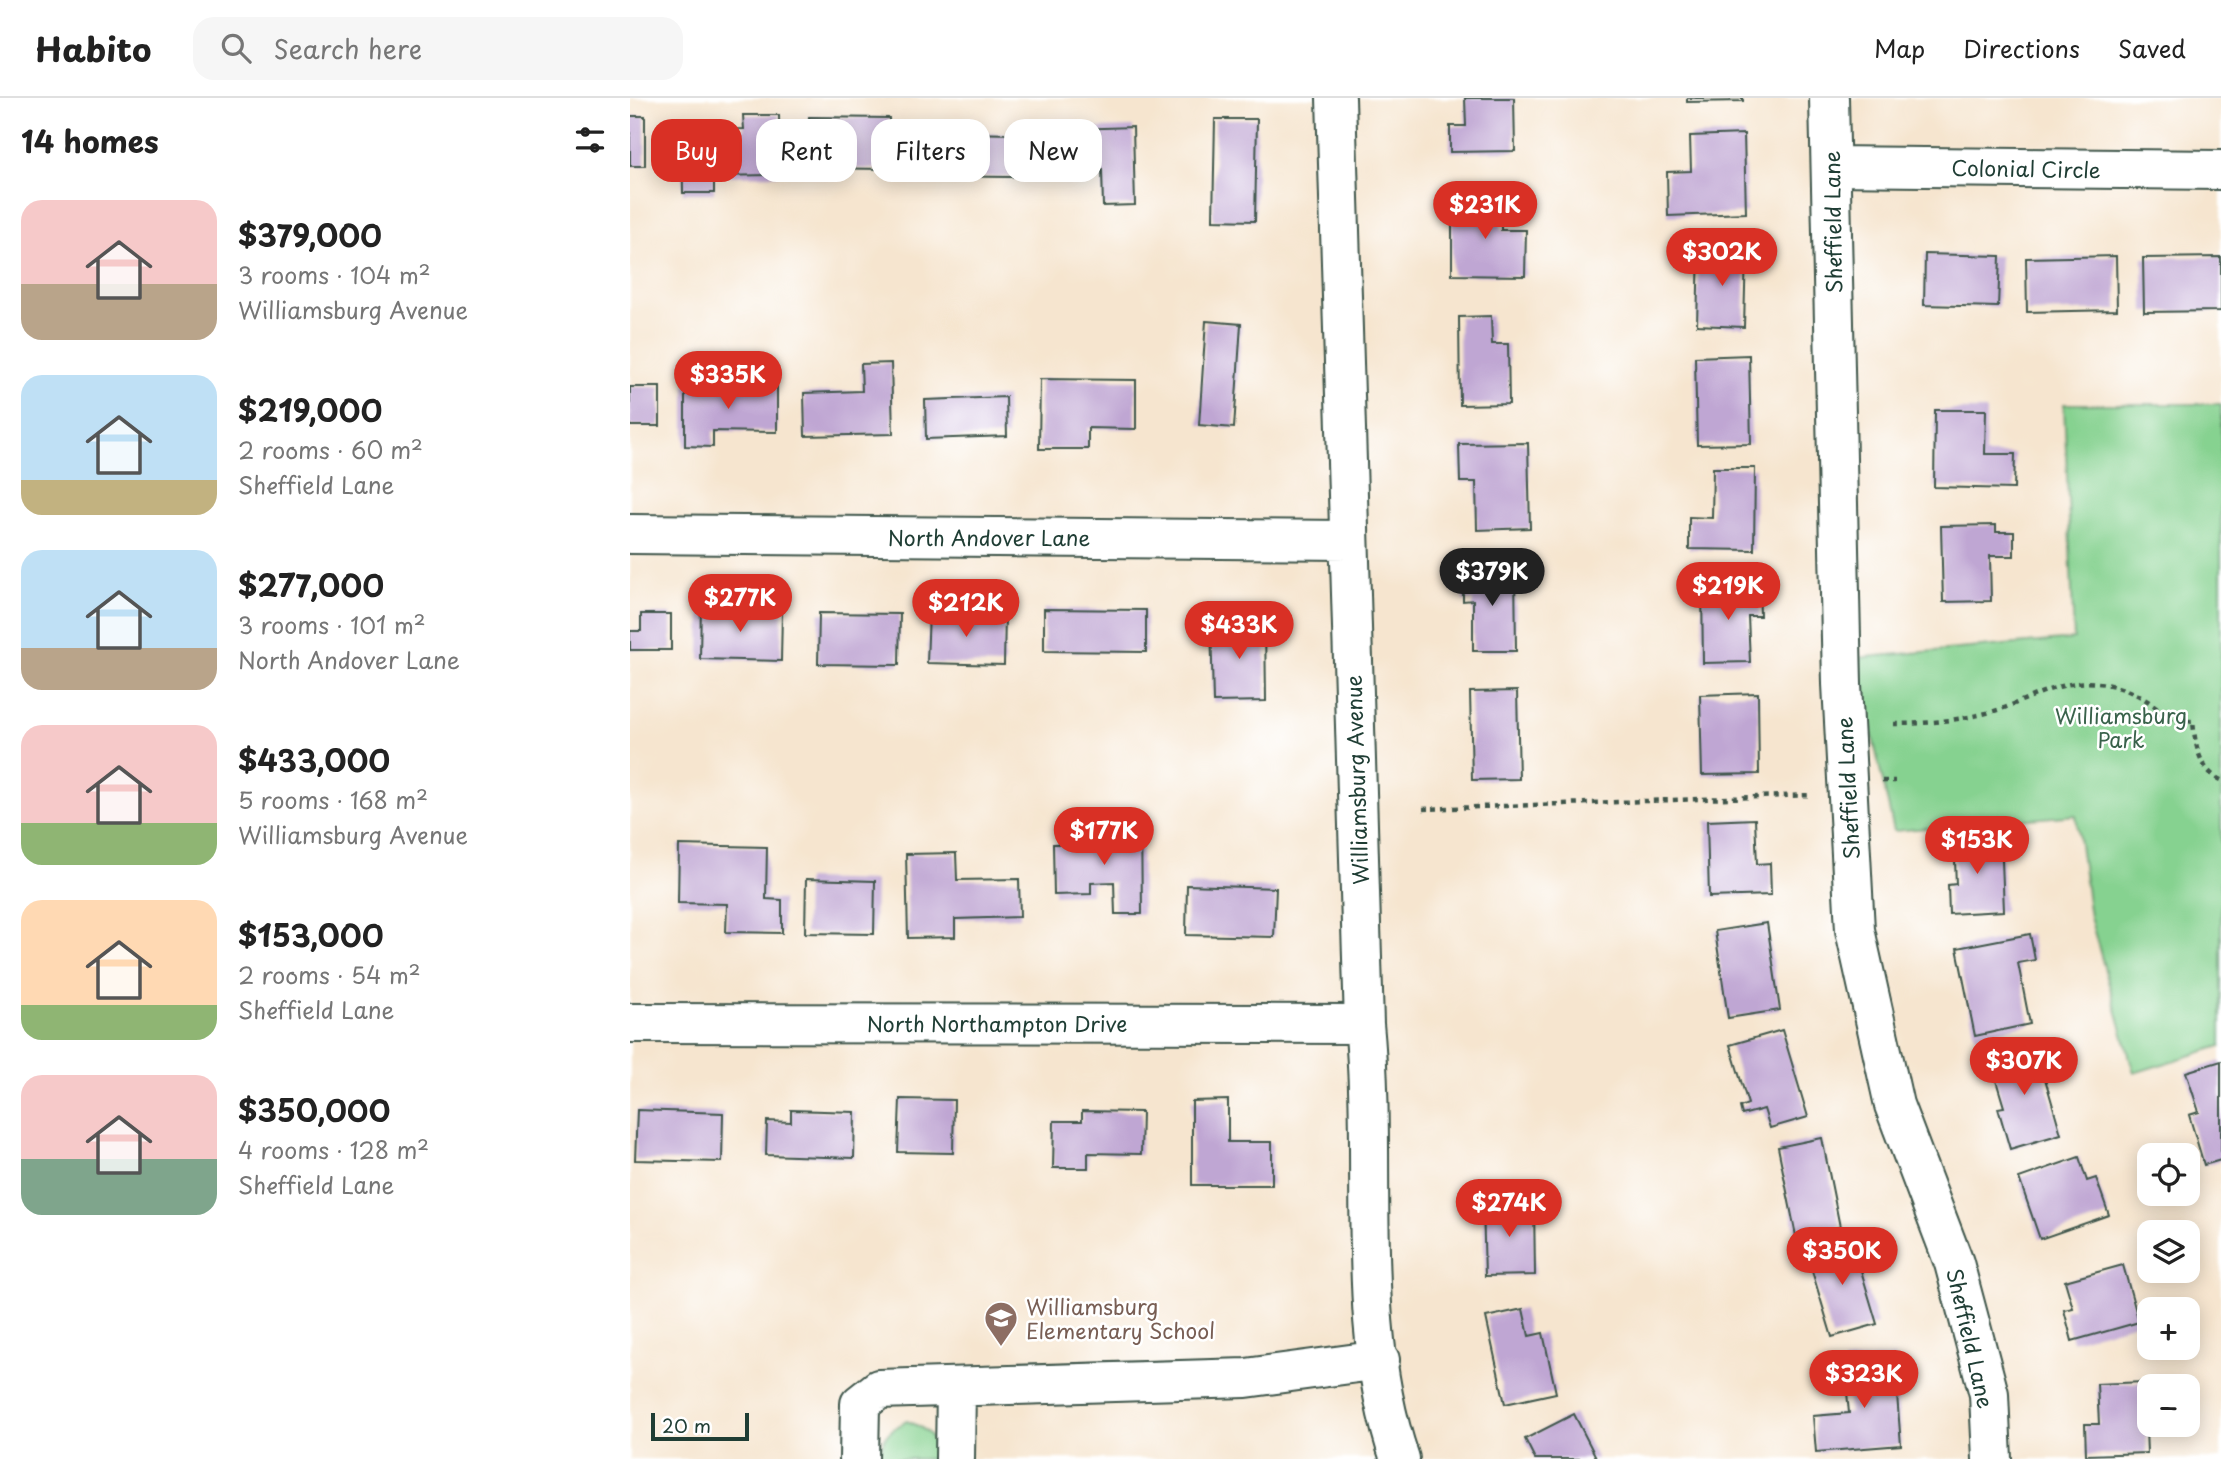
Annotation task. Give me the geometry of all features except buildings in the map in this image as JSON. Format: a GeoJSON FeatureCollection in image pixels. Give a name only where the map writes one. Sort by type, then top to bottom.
{"type":"FeatureCollection","features":[{"type":"Feature","properties":{"kind":"street","name":"Williamsburg Avenue"},"geometry":{"type":"LineString","coordinates":[[1336,98],[1364,1024],[1369,1068],[1374,1315],[1385,1405],[1400,1459]]}},
{"type":"Feature","properties":{"kind":"street","name":"Sheffield Lane"},"geometry":{"type":"LineString","coordinates":[[1829,98],[1847,784],[1855,930],[1894,1105],[1954,1263],[1989,1394],[1992,1459]]}},
{"type":"Feature","properties":{"kind":"street","name":"Colonial Circle"},"geometry":{"type":"LineString","coordinates":[[1831,166],[2221,170]]}},
{"type":"Feature","properties":{"kind":"street","name":"North Andover Lane"},"geometry":{"type":"LineString","coordinates":[[630,534],[1348,540]]}},
{"type":"Feature","properties":{"kind":"street","name":"North Northampton Drive"},"geometry":{"type":"LineString","coordinates":[[630,1023],[1364,1024]]}},
{"type":"Feature","properties":{"kind":"street"},"geometry":{"type":"LineString","coordinates":[[859,1459],[860,1404],[879,1389],[1245,1378],[1380,1360]]}},
{"type":"Feature","properties":{"kind":"street"},"geometry":{"type":"LineString","coordinates":[[955,1459],[956,1387]]}},
{"type":"Feature","properties":{"kind":"path"},"geometry":{"type":"LineString","coordinates":[[1894,724],[1914,724],[1999,709],[2063,685],[2087,682],[2138,693],[2156,704],[2173,722],[2193,721],[2195,745],[2209,775],[2221,780]]}},
{"type":"Feature","properties":{"kind":"path"},"geometry":{"type":"LineString","coordinates":[[1423,809],[1807,796],[1828,793],[1847,784],[1895,780]]}},
{"type":"Feature","properties":{"kind":"green space","name":"Williamsburg Park"},"geometry":{"type":"Polygon","coordinates":[[[2064,404],[2221,404],[2221,1046],[2134,1073],[2090,917],[2076,815],[1894,831],[1855,658],[2074,639],[2064,404]]]}},
{"type":"Feature","properties":{"kind":"green space"},"geometry":{"type":"Polygon","coordinates":[[[907,1421],[929,1434],[934,1444],[935,1459],[880,1459],[886,1436],[907,1421]]]}},
{"type":"Feature","properties":{"kind":"place","name":"Williamsburg Elementary School"},"geometry":{"type":"Point","coordinates":[1001,1348]}}]}
